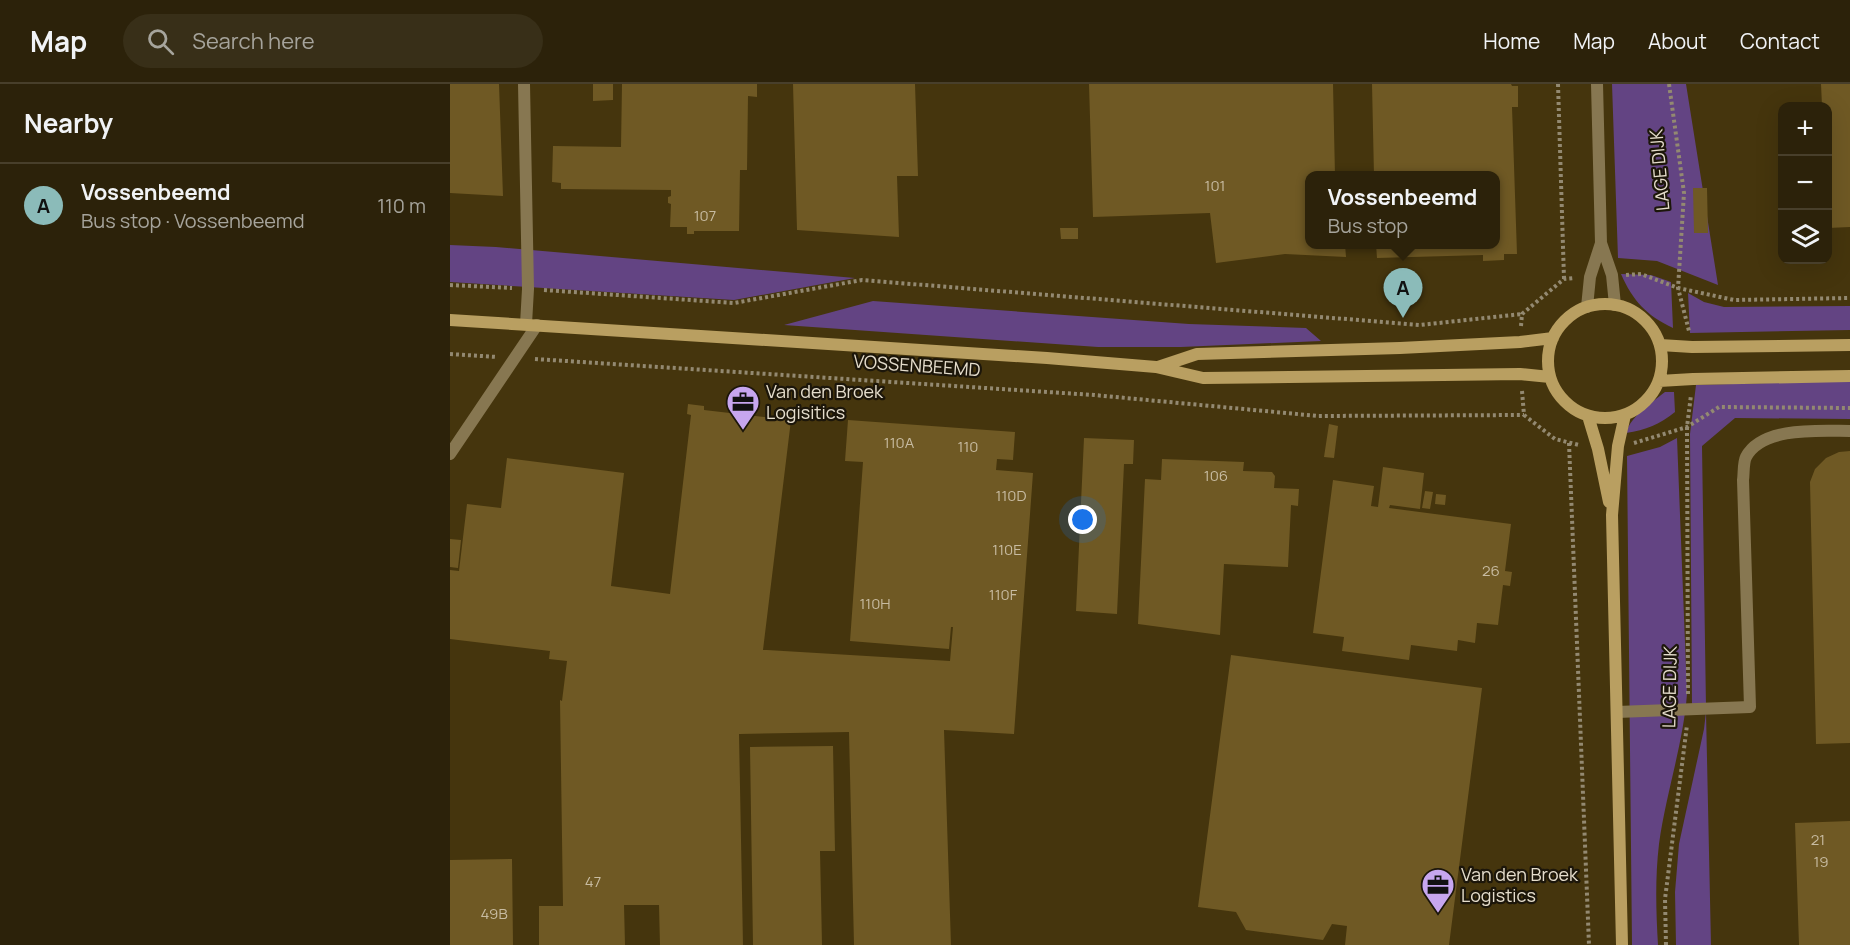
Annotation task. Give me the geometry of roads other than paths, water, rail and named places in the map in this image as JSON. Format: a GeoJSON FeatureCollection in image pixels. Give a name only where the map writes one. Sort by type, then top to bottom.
{"type":"FeatureCollection","features":[{"type":"Feature","properties":{"kind":"main road"},"geometry":{"type":"LineString","coordinates":[[1615,305],[1628,309],[1647,322],[1654,331],[1660,345],[1662,369],[1653,393],[1642,405],[1625,415],[1606,418],[1588,416],[1574,409],[1560,396],[1550,377],[1549,354],[1553,338],[1560,326],[1571,316],[1587,307],[1615,305]]}},
{"type":"Feature","properties":{"kind":"main road","name":"VOSSENBEEMD"},"geometry":{"type":"LineString","coordinates":[[450,320],[1047,358],[1156,367],[1203,378],[1520,374],[1550,377]]}},
{"type":"Feature","properties":{"kind":"main road","name":"VOSSENBEEMD"},"geometry":{"type":"LineString","coordinates":[[1156,367],[1197,354],[1412,347],[1520,342],[1553,338]]}},
{"type":"Feature","properties":{"kind":"main road"},"geometry":{"type":"LineString","coordinates":[[1660,345],[1692,347],[1850,345]]}},
{"type":"Feature","properties":{"kind":"main road"},"geometry":{"type":"LineString","coordinates":[[1659,381],[1850,376]]}},
{"type":"Feature","properties":{"kind":"main road"},"geometry":{"type":"LineString","coordinates":[[1622,945],[1612,515],[1618,446],[1625,415]]}},
{"type":"Feature","properties":{"kind":"main road"},"geometry":{"type":"LineString","coordinates":[[1588,416],[1598,449],[1612,515]]}},
{"type":"Feature","properties":{"kind":"street"},"geometry":{"type":"LineString","coordinates":[[450,454],[513,358],[531,325],[528,289],[524,84]]}},
{"type":"Feature","properties":{"kind":"street"},"geometry":{"type":"LineString","coordinates":[[1597,84],[1601,243],[1612,275],[1615,305]]}},
{"type":"Feature","properties":{"kind":"street"},"geometry":{"type":"LineString","coordinates":[[1587,307],[1590,276],[1601,243]]}},
{"type":"Feature","properties":{"kind":"street"},"geometry":{"type":"LineString","coordinates":[[1617,712],[1750,708],[1743,480],[1746,458],[1757,445],[1773,437],[1798,432],[1850,431]]}},
{"type":"Feature","properties":{"kind":"place","name":"Vossenbeemd"},"geometry":{"type":"Point","coordinates":[1403,318]}},
{"type":"Feature","properties":{"kind":"place","name":"Van den Broek Logisitics"},"geometry":{"type":"Point","coordinates":[743,431]}},
{"type":"Feature","properties":{"kind":"place","name":"Van den Broek Logistics"},"geometry":{"type":"Point","coordinates":[1438,914]}}]}
